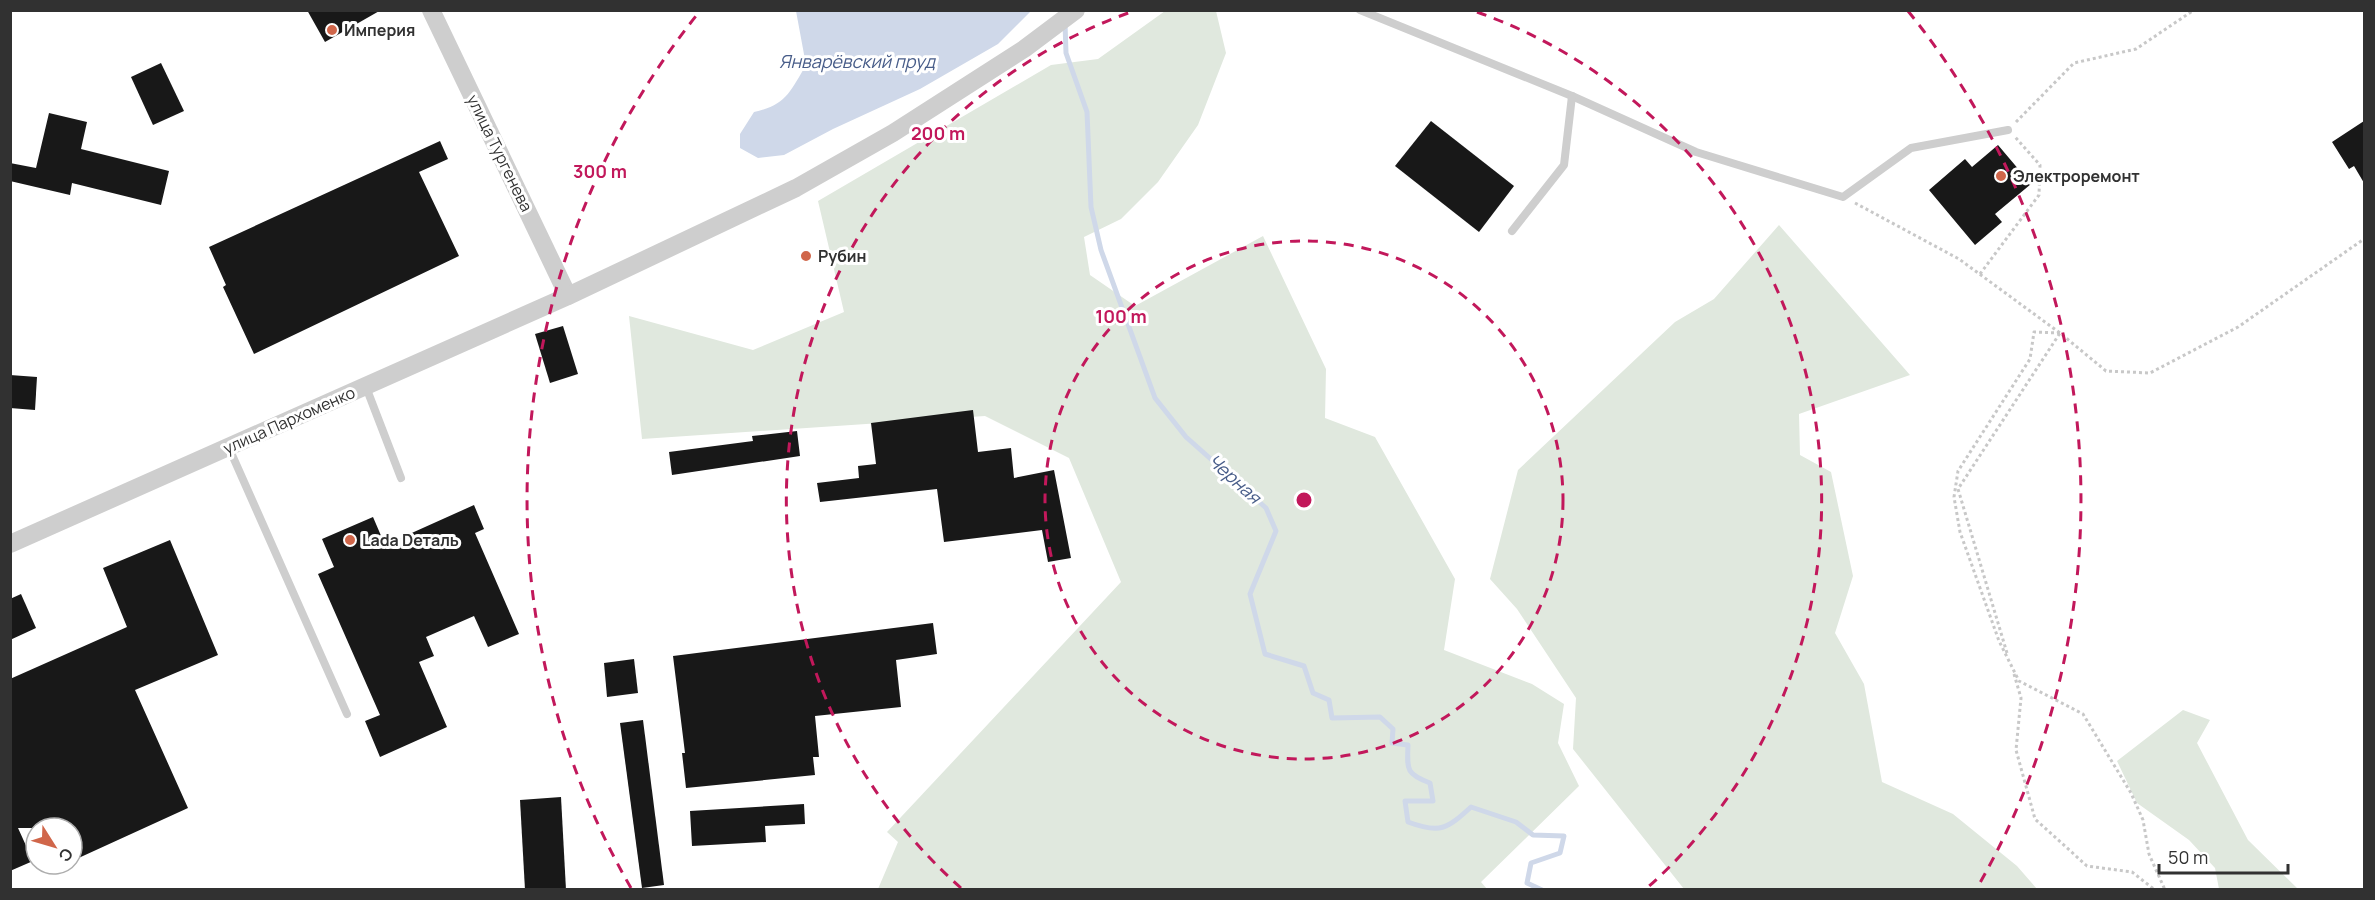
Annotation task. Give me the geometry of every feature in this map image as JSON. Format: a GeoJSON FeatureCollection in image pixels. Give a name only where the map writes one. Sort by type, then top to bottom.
{"type":"FeatureCollection","features":[{"type":"Feature","properties":{"kind":"street","name":"улица Тургенева"},"geometry":{"type":"LineString","coordinates":[[431,10],[568,296]]}},
{"type":"Feature","properties":{"kind":"street","name":"улица Пархоменко"},"geometry":{"type":"LineString","coordinates":[[10,544],[568,296],[796,188],[893,133],[1024,49],[1076,10]]}},
{"type":"Feature","properties":{"kind":"lane"},"geometry":{"type":"LineString","coordinates":[[1360,10],[1572,96],[1696,152],[1843,196],[1911,148],[2008,130]]}},
{"type":"Feature","properties":{"kind":"lane"},"geometry":{"type":"LineString","coordinates":[[1512,231],[1563,165],[1572,96]]}},
{"type":"Feature","properties":{"kind":"lane"},"geometry":{"type":"LineString","coordinates":[[365,386],[401,478]]}},
{"type":"Feature","properties":{"kind":"lane"},"geometry":{"type":"LineString","coordinates":[[229,447],[347,714]]}},
{"type":"Feature","properties":{"kind":"path"},"geometry":{"type":"LineString","coordinates":[[1980,274],[2039,195],[2040,165],[2008,130],[2074,63],[2136,49],[2194,10]]}},
{"type":"Feature","properties":{"kind":"path"},"geometry":{"type":"LineString","coordinates":[[1843,196],[1959,260],[2060,333],[2106,371],[2150,374],[2238,327],[2364,239]]}},
{"type":"Feature","properties":{"kind":"path"},"geometry":{"type":"LineString","coordinates":[[2060,333],[2034,332],[2030,358],[1958,471],[1954,497],[1960,532],[1999,640],[2019,681],[2082,714],[2131,793],[2143,820],[2149,854],[2165,890]]}},
{"type":"Feature","properties":{"kind":"path"},"geometry":{"type":"LineString","coordinates":[[2060,333],[1958,489],[2021,698],[2016,750],[2035,819],[2087,866],[2132,872],[2155,890]]}},
{"type":"Feature","properties":{"kind":"shaded area"},"geometry":{"type":"Polygon","coordinates":[[[1165,11],[1216,11],[1226,53],[1198,125],[1158,182],[1121,219],[1084,237],[1090,275],[1135,306],[1263,236],[1326,369],[1325,418],[1375,437],[1455,579],[1444,650],[1532,684],[1564,704],[1558,743],[1579,786],[1481,882],[1487,889],[878,889],[898,842],[887,832],[1121,582],[1069,458],[985,416],[642,439],[629,316],[753,350],[844,312],[818,201],[1051,65],[1098,59],[1165,11]]]}},
{"type":"Feature","properties":{"kind":"shaded area"},"geometry":{"type":"Polygon","coordinates":[[[1779,225],[1910,375],[1799,414],[1800,455],[1831,472],[1853,576],[1835,633],[1864,684],[1882,782],[1953,814],[2017,866],[2037,889],[1684,889],[1573,749],[1576,698],[1517,609],[1490,579],[1518,470],[1675,322],[1714,299],[1779,225]]]}},
{"type":"Feature","properties":{"kind":"shaded area"},"geometry":{"type":"Polygon","coordinates":[[[2183,710],[2210,720],[2197,743],[2248,840],[2298,889],[2219,889],[2215,868],[2189,840],[2137,803],[2117,761],[2183,710]]]}},
{"type":"Feature","properties":{"kind":"water","name":"Январёвский пруд"},"geometry":{"type":"Polygon","coordinates":[[[796,10],[1031,11],[998,44],[920,89],[833,129],[784,155],[758,158],[740,148],[740,134],[754,112],[773,106],[786,96],[806,65],[796,10]]]}},
{"type":"Feature","properties":{"kind":"building","name":"Империя"},"geometry":{"type":"Polygon","coordinates":[[[307,10],[381,10],[325,42],[307,10]]]}},
{"type":"Feature","properties":{"kind":"building"},"geometry":{"type":"Polygon","coordinates":[[[161,63],[184,111],[153,125],[131,77],[161,63]]]}},
{"type":"Feature","properties":{"kind":"building"},"geometry":{"type":"Polygon","coordinates":[[[49,113],[87,122],[81,149],[169,171],[161,205],[72,183],[70,195],[10,181],[10,163],[36,168],[49,113]]]}},
{"type":"Feature","properties":{"kind":"building"},"geometry":{"type":"Polygon","coordinates":[[[1431,121],[1514,186],[1479,232],[1395,166],[1431,121]]]}},
{"type":"Feature","properties":{"kind":"building"},"geometry":{"type":"Polygon","coordinates":[[[2364,121],[2364,183],[2354,166],[2349,169],[2332,142],[2364,121]]]}},
{"type":"Feature","properties":{"kind":"building"},"geometry":{"type":"Polygon","coordinates":[[[440,141],[448,159],[419,172],[459,256],[254,354],[223,287],[226,285],[209,247],[440,141]]]}},
{"type":"Feature","properties":{"kind":"building"},"geometry":{"type":"Polygon","coordinates":[[[1998,145],[2031,184],[1995,214],[2002,222],[1975,245],[1929,190],[1965,159],[1972,167],[1998,145]]]}},
{"type":"Feature","properties":{"kind":"building"},"geometry":{"type":"Polygon","coordinates":[[[563,326],[578,374],[550,383],[535,334],[563,326]]]}},
{"type":"Feature","properties":{"kind":"building"},"geometry":{"type":"Polygon","coordinates":[[[10,375],[37,377],[35,410],[10,408],[10,375]]]}},
{"type":"Feature","properties":{"kind":"building"},"geometry":{"type":"Polygon","coordinates":[[[973,410],[978,452],[1011,448],[1014,478],[1054,470],[1071,558],[1048,562],[1042,530],[944,542],[937,489],[820,502],[817,483],[859,478],[858,466],[876,464],[871,423],[973,410]]]}},
{"type":"Feature","properties":{"kind":"building"},"geometry":{"type":"Polygon","coordinates":[[[797,431],[800,456],[672,475],[669,452],[753,441],[752,436],[797,431]]]}},
{"type":"Feature","properties":{"kind":"building"},"geometry":{"type":"Polygon","coordinates":[[[474,505],[484,529],[475,533],[519,634],[488,647],[474,616],[426,637],[434,656],[419,662],[447,727],[380,757],[365,721],[380,715],[318,574],[334,567],[322,539],[373,517],[385,545],[474,505]]]}},
{"type":"Feature","properties":{"kind":"building"},"geometry":{"type":"Polygon","coordinates":[[[170,540],[218,655],[135,690],[188,808],[84,856],[84,816],[24,816],[24,828],[18,828],[24,841],[24,865],[10,871],[10,679],[127,627],[103,568],[170,540]]]}},
{"type":"Feature","properties":{"kind":"building"},"geometry":{"type":"Polygon","coordinates":[[[21,594],[36,628],[10,640],[10,599],[21,594]]]}},
{"type":"Feature","properties":{"kind":"building"},"geometry":{"type":"Polygon","coordinates":[[[933,623],[937,654],[896,660],[901,707],[815,716],[819,757],[813,757],[815,775],[686,788],[682,753],[685,753],[673,656],[933,623]]]}},
{"type":"Feature","properties":{"kind":"building"},"geometry":{"type":"Polygon","coordinates":[[[634,659],[638,693],[607,697],[604,663],[634,659]]]}},
{"type":"Feature","properties":{"kind":"building"},"geometry":{"type":"Polygon","coordinates":[[[643,720],[664,885],[642,888],[620,723],[643,720]]]}},
{"type":"Feature","properties":{"kind":"building"},"geometry":{"type":"Polygon","coordinates":[[[561,797],[566,890],[525,890],[520,800],[561,797]]]}},
{"type":"Feature","properties":{"kind":"building"},"geometry":{"type":"Polygon","coordinates":[[[804,804],[805,824],[765,826],[766,842],[692,846],[690,811],[804,804]]]}},
{"type":"Feature","properties":{"kind":"waterway","name":"Черная"},"geometry":{"type":"LineString","coordinates":[[1065,23],[1066,53],[1087,112],[1091,207],[1101,250],[1155,398],[1186,437],[1266,508],[1276,531],[1250,594],[1265,654],[1304,666],[1313,693],[1329,700],[1332,718],[1380,717],[1393,729],[1392,743],[1408,745],[1408,766],[1412,774],[1430,783],[1433,801],[1405,801],[1408,822],[1428,828],[1442,827],[1449,825],[1471,807],[1516,822],[1533,835],[1564,836],[1560,853],[1531,863],[1527,883],[1542,890]]}},
{"type":"Feature","properties":{"kind":"place","name":"Империя"},"geometry":{"type":"Point","coordinates":[332,30]}},
{"type":"Feature","properties":{"kind":"place","name":"Электроремонт"},"geometry":{"type":"Point","coordinates":[2001,176]}},
{"type":"Feature","properties":{"kind":"place","name":"Рубин"},"geometry":{"type":"Point","coordinates":[806,256]}},
{"type":"Feature","properties":{"kind":"place","name":"Lada Dеталь"},"geometry":{"type":"Point","coordinates":[350,540]}}]}
